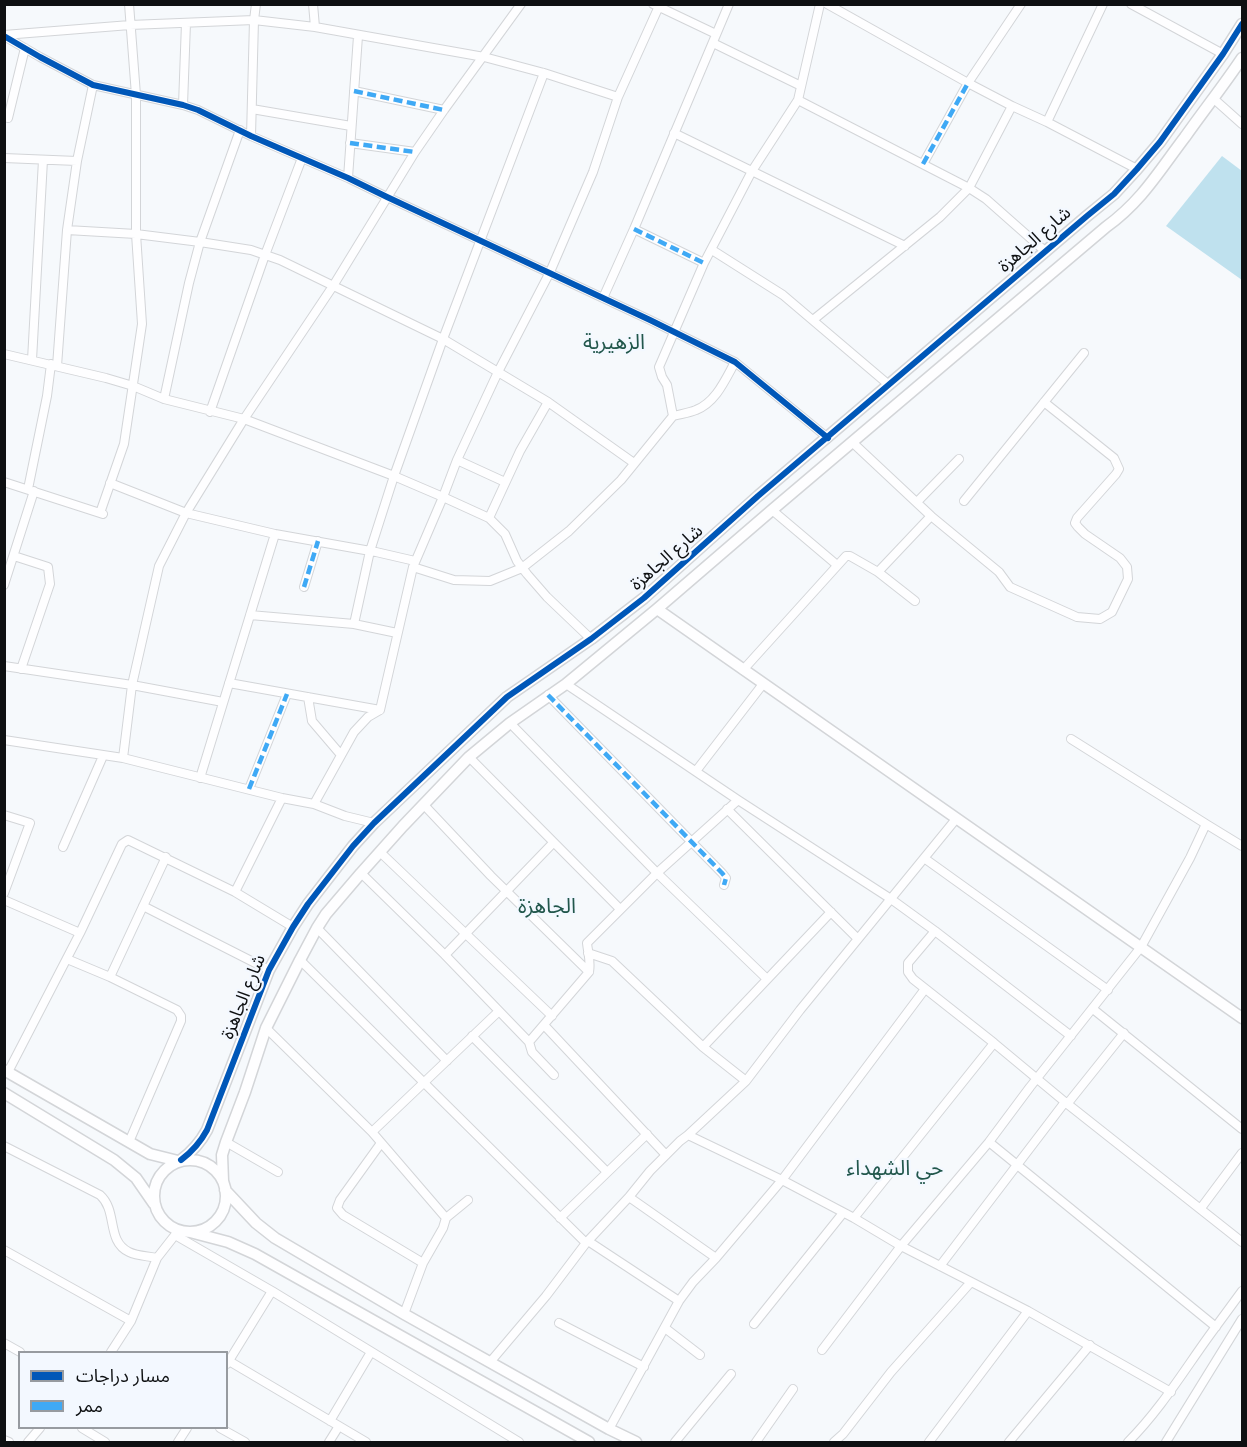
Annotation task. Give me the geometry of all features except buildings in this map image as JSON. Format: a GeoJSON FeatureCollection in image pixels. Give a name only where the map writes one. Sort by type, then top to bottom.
{"type":"FeatureCollection","features":[{"type":"Feature","properties":{"kind":"street"},"geometry":{"type":"LineString","coordinates":[[4,482],[102,514],[124,444],[142,324],[136,234],[136,95],[129,4]]}},
{"type":"Feature","properties":{"kind":"street"},"geometry":{"type":"LineString","coordinates":[[251,136],[256,4]]}},
{"type":"Feature","properties":{"kind":"street"},"geometry":{"type":"LineString","coordinates":[[314,4],[315,27]]}},
{"type":"Feature","properties":{"kind":"street"},"geometry":{"type":"LineString","coordinates":[[123,758],[132,685],[159,566],[186,513],[244,419],[333,286],[415,152],[521,4]]}},
{"type":"Feature","properties":{"kind":"street"},"geometry":{"type":"LineString","coordinates":[[603,298],[729,4]]}},
{"type":"Feature","properties":{"kind":"street"},"geometry":{"type":"LineString","coordinates":[[673,416],[659,367],[704,263],[752,171],[798,100],[820,4]]}},
{"type":"Feature","properties":{"kind":"street"},"geometry":{"type":"LineString","coordinates":[[827,4],[968,83],[1137,170]]}},
{"type":"Feature","properties":{"kind":"street"},"geometry":{"type":"LineString","coordinates":[[923,164],[968,83],[1021,4]]}},
{"type":"Feature","properties":{"kind":"street"},"geometry":{"type":"LineString","coordinates":[[1047,122],[1103,4]]}},
{"type":"Feature","properties":{"kind":"street"},"geometry":{"type":"LineString","coordinates":[[1131,4],[1223,54]]}},
{"type":"Feature","properties":{"kind":"street"},"geometry":{"type":"LineString","coordinates":[[314,804],[354,732],[368,717],[380,710],[414,564],[457,460],[498,372],[549,272],[593,172],[618,97],[657,6],[716,34]]}},
{"type":"Feature","properties":{"kind":"street"},"geometry":{"type":"LineString","coordinates":[[4,35],[130,25],[254,20],[315,27],[484,57],[618,97]]}},
{"type":"Feature","properties":{"kind":"street"},"geometry":{"type":"LineString","coordinates":[[183,105],[186,23]]}},
{"type":"Feature","properties":{"kind":"street","name":"شارع الجاهزة"},"geometry":{"type":"LineString","coordinates":[[179,1161],[193,1151],[207,1130],[269,970],[293,927],[353,846],[374,823],[507,697],[591,639],[644,598],[758,496],[1114,194],[1160,142],[1242,24]]}},
{"type":"Feature","properties":{"kind":"street"},"geometry":{"type":"LineString","coordinates":[[4,35],[93,85],[198,110],[674,332],[735,362],[828,438]]}},
{"type":"Feature","properties":{"kind":"street"},"geometry":{"type":"LineString","coordinates":[[348,178],[358,36]]}},
{"type":"Feature","properties":{"kind":"street"},"geometry":{"type":"LineString","coordinates":[[713,43],[801,86]]}},
{"type":"Feature","properties":{"kind":"street"},"geometry":{"type":"LineString","coordinates":[[8,118],[25,48]]}},
{"type":"Feature","properties":{"kind":"street","name":"شارع الجاهزة"},"geometry":{"type":"LineString","coordinates":[[224,1186],[222,1165],[226,1142],[266,1028],[317,928],[361,873],[469,758],[510,723],[566,684],[657,609],[1124,214],[1145,191],[1242,58]]}},
{"type":"Feature","properties":{"kind":"street"},"geometry":{"type":"LineString","coordinates":[[354,624],[370,551],[394,476],[443,339],[544,74]]}},
{"type":"Feature","properties":{"kind":"street"},"geometry":{"type":"LineString","coordinates":[[4,585],[31,490],[46,396],[54,365],[67,230],[77,161],[93,85]]}},
{"type":"Feature","properties":{"kind":"street"},"geometry":{"type":"LineString","coordinates":[[354,91],[444,110]]}},
{"type":"Feature","properties":{"kind":"street"},"geometry":{"type":"LineString","coordinates":[[1214,99],[1242,124]]}},
{"type":"Feature","properties":{"kind":"street"},"geometry":{"type":"LineString","coordinates":[[798,100],[969,188],[986,199],[1046,252]]}},
{"type":"Feature","properties":{"kind":"street"},"geometry":{"type":"LineString","coordinates":[[813,320],[940,217],[969,188],[1012,106]]}},
{"type":"Feature","properties":{"kind":"street"},"geometry":{"type":"LineString","coordinates":[[252,109],[351,126]]}},
{"type":"Feature","properties":{"kind":"street"},"geometry":{"type":"LineString","coordinates":[[164,399],[200,242],[240,130]]}},
{"type":"Feature","properties":{"kind":"street"},"geometry":{"type":"LineString","coordinates":[[674,133],[905,246]]}},
{"type":"Feature","properties":{"kind":"street"},"geometry":{"type":"LineString","coordinates":[[350,142],[415,152]]}},
{"type":"Feature","properties":{"kind":"street"},"geometry":{"type":"LineString","coordinates":[[4,158],[77,161]]}},
{"type":"Feature","properties":{"kind":"street"},"geometry":{"type":"LineString","coordinates":[[210,412],[302,158]]}},
{"type":"Feature","properties":{"kind":"street"},"geometry":{"type":"LineString","coordinates":[[32,360],[43,160]]}},
{"type":"Feature","properties":{"kind":"street"},"geometry":{"type":"LineString","coordinates":[[634,229],[704,263]]}},
{"type":"Feature","properties":{"kind":"street"},"geometry":{"type":"LineString","coordinates":[[67,230],[136,234],[200,242],[250,250],[280,260],[443,339],[548,402],[634,463]]}},
{"type":"Feature","properties":{"kind":"street"},"geometry":{"type":"LineString","coordinates":[[711,250],[783,296],[889,385]]}},
{"type":"Feature","properties":{"kind":"street"},"geometry":{"type":"LineString","coordinates":[[964,501],[1084,353]]}},
{"type":"Feature","properties":{"kind":"street"},"geometry":{"type":"LineString","coordinates":[[4,354],[106,378],[164,399],[244,419],[444,496],[489,518],[505,534],[522,568],[547,597],[591,639]]}},
{"type":"Feature","properties":{"kind":"street"},"geometry":{"type":"LineString","coordinates":[[110,483],[186,513],[275,534],[370,551],[414,564],[454,580],[490,581],[522,568],[569,531],[621,480],[673,416],[697,410],[719,392],[735,362]]}},
{"type":"Feature","properties":{"kind":"street"},"geometry":{"type":"LineString","coordinates":[[489,518],[520,451],[548,402]]}},
{"type":"Feature","properties":{"kind":"street"},"geometry":{"type":"LineString","coordinates":[[852,442],[931,516],[999,572],[1010,587],[1077,618],[1100,619],[1112,612],[1128,579],[1127,567],[1120,558],[1085,534],[1075,523],[1119,469],[1114,458],[1044,402]]}},
{"type":"Feature","properties":{"kind":"street"},"geometry":{"type":"LineString","coordinates":[[917,502],[959,459]]}},
{"type":"Feature","properties":{"kind":"street"},"geometry":{"type":"LineString","coordinates":[[457,460],[505,482]]}},
{"type":"Feature","properties":{"kind":"street"},"geometry":{"type":"LineString","coordinates":[[758,496],[837,565]]}},
{"type":"Feature","properties":{"kind":"street"},"geometry":{"type":"LineString","coordinates":[[878,572],[931,516]]}},
{"type":"Feature","properties":{"kind":"street"},"geometry":{"type":"LineString","coordinates":[[200,778],[275,534]]}},
{"type":"Feature","properties":{"kind":"street"},"geometry":{"type":"LineString","coordinates":[[304,587],[318,541]]}},
{"type":"Feature","properties":{"kind":"street"},"geometry":{"type":"LineString","coordinates":[[743,670],[846,555],[878,572],[915,601]]}},
{"type":"Feature","properties":{"kind":"street"},"geometry":{"type":"LineString","coordinates":[[14,556],[48,567],[50,576],[50,584],[21,669]]}},
{"type":"Feature","properties":{"kind":"street"},"geometry":{"type":"LineString","coordinates":[[657,609],[1242,1018]]}},
{"type":"Feature","properties":{"kind":"street"},"geometry":{"type":"LineString","coordinates":[[250,615],[354,624],[398,633]]}},
{"type":"Feature","properties":{"kind":"street"},"geometry":{"type":"LineString","coordinates":[[4,666],[132,685],[223,702]]}},
{"type":"Feature","properties":{"kind":"street"},"geometry":{"type":"LineString","coordinates":[[229,683],[380,710]]}},
{"type":"Feature","properties":{"kind":"street"},"geometry":{"type":"LineString","coordinates":[[566,684],[738,800],[891,899],[1071,1036]]}},
{"type":"Feature","properties":{"kind":"street"},"geometry":{"type":"LineString","coordinates":[[696,771],[763,684]]}},
{"type":"Feature","properties":{"kind":"street"},"geometry":{"type":"LineString","coordinates":[[249,789],[287,694]]}},
{"type":"Feature","properties":{"kind":"street"},"geometry":{"type":"LineString","coordinates":[[548,695],[722,873],[726,878],[724,885]]}},
{"type":"Feature","properties":{"kind":"street"},"geometry":{"type":"LineString","coordinates":[[308,697],[312,721],[341,755]]}},
{"type":"Feature","properties":{"kind":"street"},"geometry":{"type":"LineString","coordinates":[[510,723],[657,873],[767,978]]}},
{"type":"Feature","properties":{"kind":"street"},"geometry":{"type":"LineString","coordinates":[[1071,739],[1242,846]]}},
{"type":"Feature","properties":{"kind":"street"},"geometry":{"type":"LineString","coordinates":[[4,740],[123,758],[314,804],[345,816],[374,823]]}},
{"type":"Feature","properties":{"kind":"street"},"geometry":{"type":"LineString","coordinates":[[63,847],[103,756]]}},
{"type":"Feature","properties":{"kind":"street"},"geometry":{"type":"LineString","coordinates":[[469,758],[620,909]]}},
{"type":"Feature","properties":{"kind":"street"},"geometry":{"type":"LineString","coordinates":[[442,759],[455,772]]}},
{"type":"Feature","properties":{"kind":"street"},"geometry":{"type":"LineString","coordinates":[[235,892],[282,798]]}},
{"type":"Feature","properties":{"kind":"street"},"geometry":{"type":"LineString","coordinates":[[529,1041],[589,972],[591,960],[587,943],[657,873],[738,800]]}},
{"type":"Feature","properties":{"kind":"street"},"geometry":{"type":"LineString","coordinates":[[424,805],[589,972]]}},
{"type":"Feature","properties":{"kind":"street"},"geometry":{"type":"LineString","coordinates":[[727,809],[858,939]]}},
{"type":"Feature","properties":{"kind":"street"},"geometry":{"type":"LineString","coordinates":[[4,814],[30,823],[4,893]]}},
{"type":"Feature","properties":{"kind":"street"},"geometry":{"type":"LineString","coordinates":[[491,1361],[546,1296],[587,1242],[650,1171],[747,1081],[788,1026],[956,819]]}},
{"type":"Feature","properties":{"kind":"street"},"geometry":{"type":"LineString","coordinates":[[822,1350],[900,1246],[988,1142],[1141,947],[1206,824]]}},
{"type":"Feature","properties":{"kind":"street"},"geometry":{"type":"LineString","coordinates":[[179,1161],[150,1154],[6,1071],[80,933],[122,844],[128,840],[235,892],[293,927]]}},
{"type":"Feature","properties":{"kind":"street"},"geometry":{"type":"LineString","coordinates":[[445,955],[553,843]]}},
{"type":"Feature","properties":{"kind":"street"},"geometry":{"type":"LineString","coordinates":[[380,852],[552,1016]]}},
{"type":"Feature","properties":{"kind":"street"},"geometry":{"type":"LineString","coordinates":[[110,977],[166,857]]}},
{"type":"Feature","properties":{"kind":"street"},"geometry":{"type":"LineString","coordinates":[[924,858],[1108,990]]}},
{"type":"Feature","properties":{"kind":"street"},"geometry":{"type":"LineString","coordinates":[[361,873],[529,1041],[532,1052],[554,1075]]}},
{"type":"Feature","properties":{"kind":"street"},"geometry":{"type":"LineString","coordinates":[[4,900],[80,933]]}},
{"type":"Feature","properties":{"kind":"street"},"geometry":{"type":"LineString","coordinates":[[308,904],[326,914]]}},
{"type":"Feature","properties":{"kind":"street"},"geometry":{"type":"LineString","coordinates":[[143,906],[269,970]]}},
{"type":"Feature","properties":{"kind":"street"},"geometry":{"type":"LineString","coordinates":[[703,1047],[831,912]]}},
{"type":"Feature","properties":{"kind":"street"},"geometry":{"type":"LineString","coordinates":[[317,928],[447,1061]]}},
{"type":"Feature","properties":{"kind":"street"},"geometry":{"type":"LineString","coordinates":[[935,931],[911,959],[907,967],[910,976],[1242,1242]]}},
{"type":"Feature","properties":{"kind":"street"},"geometry":{"type":"LineString","coordinates":[[588,953],[612,961],[703,1047],[747,1081]]}},
{"type":"Feature","properties":{"kind":"street"},"geometry":{"type":"LineString","coordinates":[[67,958],[177,1010],[181,1016],[181,1021],[129,1142]]}},
{"type":"Feature","properties":{"kind":"street"},"geometry":{"type":"LineString","coordinates":[[300,960],[560,1218],[587,1242],[679,1301]]}},
{"type":"Feature","properties":{"kind":"street"},"geometry":{"type":"LineString","coordinates":[[609,1429],[679,1301],[782,1180],[925,989]]}},
{"type":"Feature","properties":{"kind":"street"},"geometry":{"type":"LineString","coordinates":[[1094,1009],[1242,1129]]}},
{"type":"Feature","properties":{"kind":"street"},"geometry":{"type":"LineString","coordinates":[[372,1132],[499,1011]]}},
{"type":"Feature","properties":{"kind":"street"},"geometry":{"type":"LineString","coordinates":[[544,1025],[666,1155]]}},
{"type":"Feature","properties":{"kind":"street"},"geometry":{"type":"LineString","coordinates":[[266,1028],[372,1132],[446,1218]]}},
{"type":"Feature","properties":{"kind":"street"},"geometry":{"type":"LineString","coordinates":[[940,1266],[1017,1165],[1124,1033]]}},
{"type":"Feature","properties":{"kind":"street"},"geometry":{"type":"LineString","coordinates":[[472,1036],[607,1172]]}},
{"type":"Feature","properties":{"kind":"street"},"geometry":{"type":"LineString","coordinates":[[854,1218],[994,1043]]}},
{"type":"Feature","properties":{"kind":"street"},"geometry":{"type":"LineString","coordinates":[[225,1085],[234,1092],[244,1092]]}},
{"type":"Feature","properties":{"kind":"street"},"geometry":{"type":"LineString","coordinates":[[4,1094],[114,1160],[135,1178],[159,1215],[176,1232],[519,1443]]}},
{"type":"Feature","properties":{"kind":"street"},"geometry":{"type":"LineString","coordinates":[[560,1218],[647,1134]]}},
{"type":"Feature","properties":{"kind":"street"},"geometry":{"type":"LineString","coordinates":[[688,1135],[854,1218],[900,1246],[1028,1311],[1171,1392]]}},
{"type":"Feature","properties":{"kind":"street"},"geometry":{"type":"LineString","coordinates":[[226,1142],[278,1172]]}},
{"type":"Feature","properties":{"kind":"street"},"geometry":{"type":"LineString","coordinates":[[988,1142],[1216,1327]]}},
{"type":"Feature","properties":{"kind":"street"},"geometry":{"type":"LineString","coordinates":[[381,1143],[340,1200],[337,1209],[343,1215],[423,1263]]}},
{"type":"Feature","properties":{"kind":"street"},"geometry":{"type":"LineString","coordinates":[[4,1146],[100,1195],[109,1205],[116,1240],[120,1247],[131,1253],[157,1258]]}},
{"type":"Feature","properties":{"kind":"street"},"geometry":{"type":"LineString","coordinates":[[1201,1208],[1242,1153]]}},
{"type":"Feature","properties":{"kind":"street"},"geometry":{"type":"LineString","coordinates":[[154,1204],[154,1190],[158,1178],[166,1167],[179,1161],[194,1159],[206,1163],[216,1171],[224,1186],[256,1223],[275,1238],[405,1314],[636,1443]]}},
{"type":"Feature","properties":{"kind":"street"},"geometry":{"type":"LineString","coordinates":[[176,1232],[202,1230],[213,1224],[221,1214],[225,1202],[224,1186]]}},
{"type":"Feature","properties":{"kind":"street"},"geometry":{"type":"LineString","coordinates":[[629,1197],[716,1258]]}},
{"type":"Feature","properties":{"kind":"street"},"geometry":{"type":"LineString","coordinates":[[405,1314],[423,1263],[443,1228],[446,1218],[468,1200]]}},
{"type":"Feature","properties":{"kind":"street"},"geometry":{"type":"LineString","coordinates":[[754,1324],[843,1213]]}},
{"type":"Feature","properties":{"kind":"street"},"geometry":{"type":"LineString","coordinates":[[112,1351],[130,1322],[157,1258],[176,1232]]}},
{"type":"Feature","properties":{"kind":"street"},"geometry":{"type":"LineString","coordinates":[[190,1232],[228,1242],[255,1254],[585,1442]]}},
{"type":"Feature","properties":{"kind":"street"},"geometry":{"type":"LineString","coordinates":[[4,1250],[130,1322]]}},
{"type":"Feature","properties":{"kind":"street"},"geometry":{"type":"LineString","coordinates":[[834,1443],[891,1372],[971,1281]]}},
{"type":"Feature","properties":{"kind":"street"},"geometry":{"type":"LineString","coordinates":[[272,1291],[228,1363],[366,1443]]}},
{"type":"Feature","properties":{"kind":"street"},"geometry":{"type":"LineString","coordinates":[[1128,1443],[1171,1392],[1242,1291]]}},
{"type":"Feature","properties":{"kind":"street"},"geometry":{"type":"LineString","coordinates":[[929,1443],[1028,1311]]}},
{"type":"Feature","properties":{"kind":"street"},"geometry":{"type":"LineString","coordinates":[[1166,1443],[1242,1319]]}},
{"type":"Feature","properties":{"kind":"street"},"geometry":{"type":"LineString","coordinates":[[558,1323],[644,1367]]}},
{"type":"Feature","properties":{"kind":"street"},"geometry":{"type":"LineString","coordinates":[[665,1328],[700,1355]]}},
{"type":"Feature","properties":{"kind":"street"},"geometry":{"type":"LineString","coordinates":[[1233,1334],[1242,1340]]}},
{"type":"Feature","properties":{"kind":"street"},"geometry":{"type":"LineString","coordinates":[[4,1343],[18,1352]]}},
{"type":"Feature","properties":{"kind":"street"},"geometry":{"type":"LineString","coordinates":[[1010,1442],[1090,1345]]}},
{"type":"Feature","properties":{"kind":"street"},"geometry":{"type":"LineString","coordinates":[[330,1421],[371,1352]]}},
{"type":"Feature","properties":{"kind":"street"},"geometry":{"type":"LineString","coordinates":[[675,1443],[731,1374]]}},
{"type":"Feature","properties":{"kind":"street"},"geometry":{"type":"LineString","coordinates":[[756,1443],[793,1389]]}},
{"type":"Feature","properties":{"kind":"street"},"geometry":{"type":"LineString","coordinates":[[329,1443],[339,1426]]}},
{"type":"Feature","properties":{"kind":"street"},"geometry":{"type":"LineString","coordinates":[[28,1443],[38,1429]]}},
{"type":"Feature","properties":{"kind":"street"},"geometry":{"type":"LineString","coordinates":[[84,1429],[105,1443]]}},
{"type":"Feature","properties":{"kind":"street"},"geometry":{"type":"LineString","coordinates":[[178,1443],[186,1429]]}},
{"type":"Feature","properties":{"kind":"street"},"geometry":{"type":"LineString","coordinates":[[222,1429],[245,1443]]}},
{"type":"Feature","properties":{"kind":"street"},"geometry":{"type":"LineString","coordinates":[[4,1440],[9,1443]]}},
{"type":"Feature","properties":{"kind":"water"},"geometry":{"type":"Polygon","coordinates":[[[1222,156],[1242,171],[1242,280],[1166,226],[1222,156]]]}},
{"type":"Feature","properties":{"kind":"marked path"},"geometry":{"type":"LineString","coordinates":[[923,164],[968,83]]}},
{"type":"Feature","properties":{"kind":"marked path"},"geometry":{"type":"LineString","coordinates":[[354,91],[444,110]]}},
{"type":"Feature","properties":{"kind":"marked path"},"geometry":{"type":"LineString","coordinates":[[350,143],[415,152]]}},
{"type":"Feature","properties":{"kind":"marked path"},"geometry":{"type":"LineString","coordinates":[[634,229],[704,263]]}},
{"type":"Feature","properties":{"kind":"marked path"},"geometry":{"type":"LineString","coordinates":[[304,587],[318,541]]}},
{"type":"Feature","properties":{"kind":"marked path"},"geometry":{"type":"LineString","coordinates":[[249,789],[287,694]]}},
{"type":"Feature","properties":{"kind":"marked path"},"geometry":{"type":"LineString","coordinates":[[548,695],[722,873],[726,878],[724,885]]}},
{"type":"Feature","properties":{"kind":"cycle path"},"geometry":{"type":"LineString","coordinates":[[181,1160],[196,1146],[207,1130],[269,970],[293,927],[353,846],[374,823],[507,697],[591,639],[644,598],[758,496],[1114,194],[1160,142],[1242,24]]}},
{"type":"Feature","properties":{"kind":"cycle path"},"geometry":{"type":"LineString","coordinates":[[4,36],[93,85],[198,110],[650,320],[735,362],[828,438]]}},
{"type":"Feature","properties":{"kind":"district","name":"الزهيرية"},"geometry":{"type":"Point","coordinates":[614,343]}},
{"type":"Feature","properties":{"kind":"district","name":"الجاهزة"},"geometry":{"type":"Point","coordinates":[547,907]}},
{"type":"Feature","properties":{"kind":"district","name":"حي الشهداء"},"geometry":{"type":"Point","coordinates":[895,1169]}}]}
